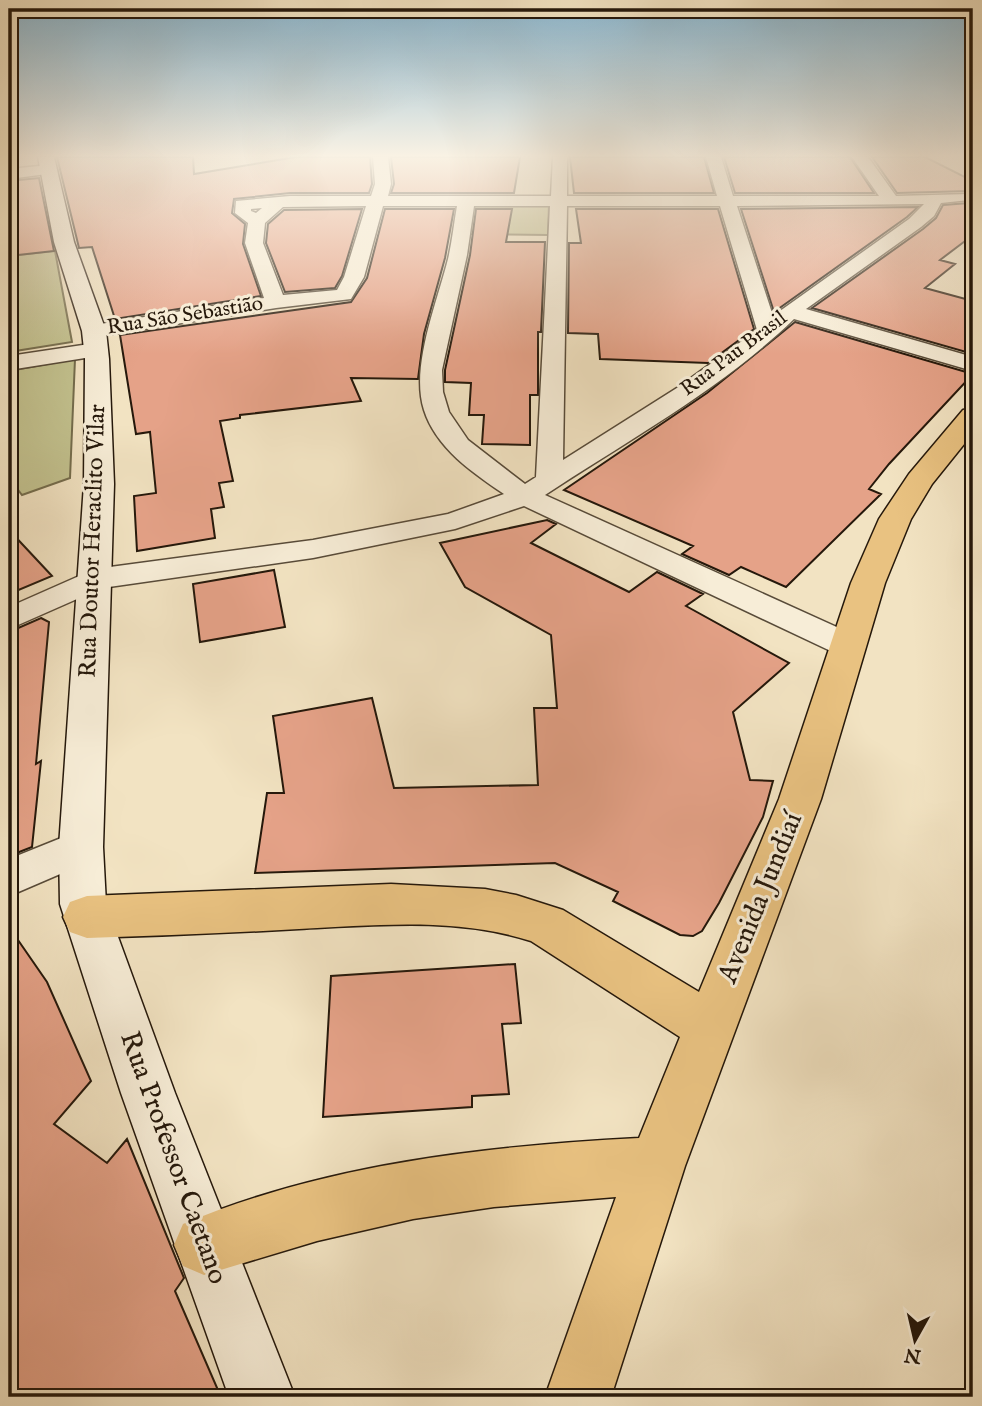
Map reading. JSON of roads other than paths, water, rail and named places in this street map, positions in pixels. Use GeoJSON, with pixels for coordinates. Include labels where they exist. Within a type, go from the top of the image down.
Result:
{"type":"FeatureCollection","features":[{"type":"Feature","properties":{"kind":"main road","name":"Avenida Jundiaí"},"geometry":{"type":"LineString","coordinates":[[578,1397],[656,1166],[800,799],[869,583],[895,519],[919,480],[973,416]]}},
{"type":"Feature","properties":{"kind":"main road"},"geometry":{"type":"LineString","coordinates":[[87,918],[339,907],[484,907],[546,925],[710,1027]]}},
{"type":"Feature","properties":{"kind":"main road"},"geometry":{"type":"LineString","coordinates":[[204,1245],[333,1207],[461,1182],[566,1171],[656,1166]]}},
{"type":"Feature","properties":{"kind":"street","name":"Rua Doutor Heraclito Vilar"},"geometry":{"type":"LineString","coordinates":[[60,223],[95,340],[99,484],[80,847],[80,876],[87,918]]}},
{"type":"Feature","properties":{"kind":"street","name":"Rua São Sebastião"},"geometry":{"type":"LineString","coordinates":[[257,223],[254,243],[276,302]]}},
{"type":"Feature","properties":{"kind":"street","name":"Rua São Sebastião"},"geometry":{"type":"LineString","coordinates":[[9,363],[95,340],[276,302],[338,297],[346,293],[354,277],[370,223]]}},
{"type":"Feature","properties":{"kind":"street"},"geometry":{"type":"LineString","coordinates":[[463,223],[429,388],[437,419],[464,450],[849,646]]}},
{"type":"Feature","properties":{"kind":"street"},"geometry":{"type":"LineString","coordinates":[[537,489],[556,223]]}},
{"type":"Feature","properties":{"kind":"street"},"geometry":{"type":"LineString","coordinates":[[733,223],[768,332]]}},
{"type":"Feature","properties":{"kind":"street","name":"Rua Pau Brasil"},"geometry":{"type":"LineString","coordinates":[[9,619],[95,579],[313,549],[454,521],[537,489],[688,391],[768,332],[790,311],[915,223]]}},
{"type":"Feature","properties":{"kind":"street"},"geometry":{"type":"LineString","coordinates":[[790,311],[973,364]]}},
{"type":"Feature","properties":{"kind":"street"},"geometry":{"type":"LineString","coordinates":[[9,878],[80,847]]}},
{"type":"Feature","properties":{"kind":"street","name":"Rua Professor Caetano"},"geometry":{"type":"LineString","coordinates":[[87,918],[204,1245],[262,1397]]}}]}
